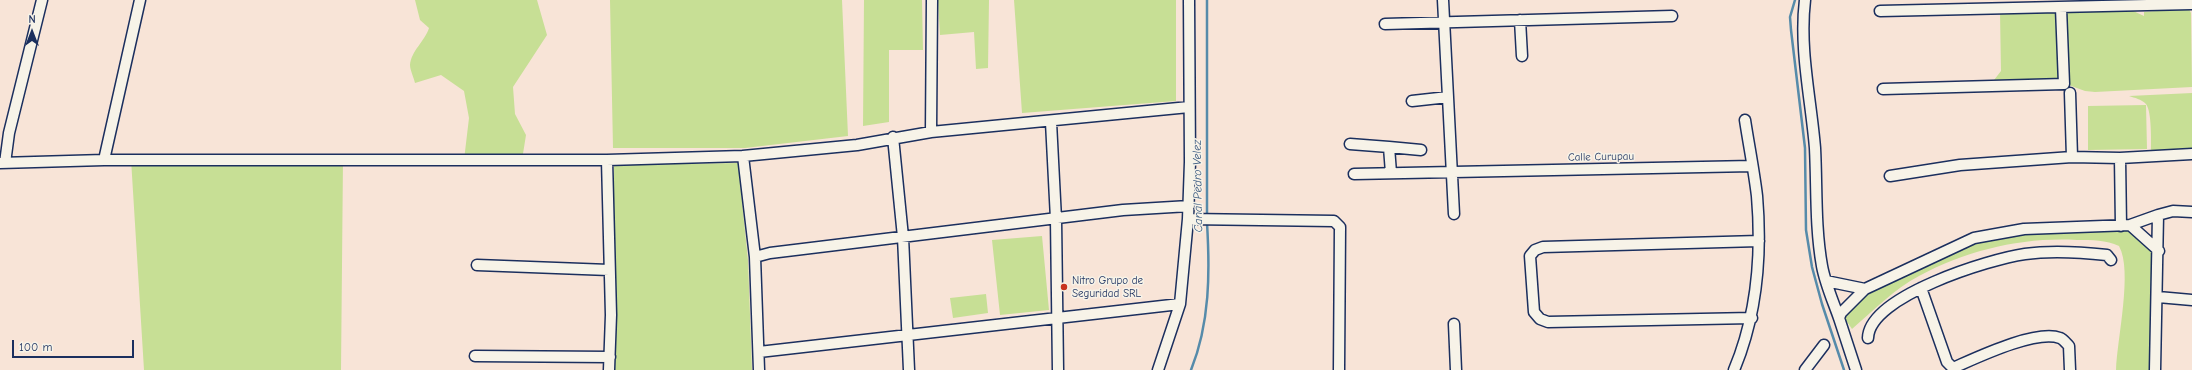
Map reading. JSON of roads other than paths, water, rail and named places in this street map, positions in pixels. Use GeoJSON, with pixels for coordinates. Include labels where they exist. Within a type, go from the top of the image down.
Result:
{"type":"FeatureCollection","features":[{"type":"Feature","properties":{"kind":"street"},"geometry":{"type":"LineString","coordinates":[[42,0],[8,133],[2,163],[104,160],[607,160],[744,156],[857,145],[893,137],[931,132],[1050,122],[1189,107]]}},
{"type":"Feature","properties":{"kind":"street"},"geometry":{"type":"LineString","coordinates":[[104,160],[140,0]]}},
{"type":"Feature","properties":{"kind":"street"},"geometry":{"type":"LineString","coordinates":[[931,132],[932,0]]}},
{"type":"Feature","properties":{"kind":"street"},"geometry":{"type":"LineString","coordinates":[[1158,370],[1180,304],[1192,219],[1189,206],[1189,0]]}},
{"type":"Feature","properties":{"kind":"street"},"geometry":{"type":"LineString","coordinates":[[1443,0],[1454,214]]}},
{"type":"Feature","properties":{"kind":"street"},"geometry":{"type":"LineString","coordinates":[[1805,0],[1803,30],[1814,147],[1817,230],[1822,267],[1856,370]]}},
{"type":"Feature","properties":{"kind":"street"},"geometry":{"type":"LineString","coordinates":[[1880,12],[2192,4]]}},
{"type":"Feature","properties":{"kind":"street"},"geometry":{"type":"LineString","coordinates":[[1883,89],[2064,84],[2061,8]]}},
{"type":"Feature","properties":{"kind":"street"},"geometry":{"type":"LineString","coordinates":[[1385,24],[1672,16]]}},
{"type":"Feature","properties":{"kind":"street"},"geometry":{"type":"LineString","coordinates":[[1520,20],[1522,56]]}},
{"type":"Feature","properties":{"kind":"street"},"geometry":{"type":"LineString","coordinates":[[2070,93],[2072,157]]}},
{"type":"Feature","properties":{"kind":"street"},"geometry":{"type":"LineString","coordinates":[[1412,101],[1448,97]]}},
{"type":"Feature","properties":{"kind":"street"},"geometry":{"type":"LineString","coordinates":[[1734,370],[1743,350],[1752,318],[1759,241],[1757,195],[1745,120]]}},
{"type":"Feature","properties":{"kind":"street"},"geometry":{"type":"LineString","coordinates":[[1050,122],[1056,219],[1056,320],[1058,370]]}},
{"type":"Feature","properties":{"kind":"street"},"geometry":{"type":"LineString","coordinates":[[893,137],[903,237],[909,370]]}},
{"type":"Feature","properties":{"kind":"street"},"geometry":{"type":"LineString","coordinates":[[1350,144],[1421,150]]}},
{"type":"Feature","properties":{"kind":"street"},"geometry":{"type":"LineString","coordinates":[[1389,147],[1391,173]]}},
{"type":"Feature","properties":{"kind":"street"},"geometry":{"type":"LineString","coordinates":[[1890,176],[1960,165],[2072,157],[2120,158],[2192,154]]}},
{"type":"Feature","properties":{"kind":"street"},"geometry":{"type":"LineString","coordinates":[[744,156],[755,257],[760,370]]}},
{"type":"Feature","properties":{"kind":"street"},"geometry":{"type":"LineString","coordinates":[[2120,158],[2126,225],[2159,251]]}},
{"type":"Feature","properties":{"kind":"street"},"geometry":{"type":"LineString","coordinates":[[607,160],[610,270],[610,370]]}},
{"type":"Feature","properties":{"kind":"street","name":"Calle Curupau"},"geometry":{"type":"LineString","coordinates":[[1354,174],[1752,166]]}},
{"type":"Feature","properties":{"kind":"street"},"geometry":{"type":"LineString","coordinates":[[755,257],[770,253],[1128,210],[1189,206]]}},
{"type":"Feature","properties":{"kind":"street"},"geometry":{"type":"LineString","coordinates":[[1839,318],[1841,313],[1865,288],[1974,238],[2024,229],[2126,225],[2173,211],[2192,212]]}},
{"type":"Feature","properties":{"kind":"street"},"geometry":{"type":"LineString","coordinates":[[2155,370],[2159,251],[2158,215]]}},
{"type":"Feature","properties":{"kind":"street"},"geometry":{"type":"LineString","coordinates":[[1192,219],[1334,221],[1338,223],[1340,227],[1339,370]]}},
{"type":"Feature","properties":{"kind":"street"},"geometry":{"type":"LineString","coordinates":[[1752,318],[1548,322],[1540,319],[1534,312],[1530,256],[1535,250],[1543,247],[1759,241]]}},
{"type":"Feature","properties":{"kind":"street"},"geometry":{"type":"LineString","coordinates":[[1868,338],[1872,323],[1899,300],[1933,281],[1955,272],[1990,261],[2026,254],[2074,251],[2107,255],[2111,260]]}},
{"type":"Feature","properties":{"kind":"street"},"geometry":{"type":"LineString","coordinates":[[477,265],[610,270]]}},
{"type":"Feature","properties":{"kind":"street"},"geometry":{"type":"LineString","coordinates":[[1826,281],[1865,288]]}},
{"type":"Feature","properties":{"kind":"street"},"geometry":{"type":"LineString","coordinates":[[1921,288],[1947,362],[1953,369],[2013,343],[2052,337],[2060,338],[2069,346],[2070,370]]}},
{"type":"Feature","properties":{"kind":"street"},"geometry":{"type":"LineString","coordinates":[[2158,297],[2192,300]]}},
{"type":"Feature","properties":{"kind":"street"},"geometry":{"type":"LineString","coordinates":[[759,352],[1056,320],[1180,304]]}},
{"type":"Feature","properties":{"kind":"street"},"geometry":{"type":"LineString","coordinates":[[1454,324],[1456,370]]}},
{"type":"Feature","properties":{"kind":"street"},"geometry":{"type":"LineString","coordinates":[[1805,370],[1824,345]]}},
{"type":"Feature","properties":{"kind":"street"},"geometry":{"type":"LineString","coordinates":[[475,356],[610,357]]}},
{"type":"Feature","properties":{"kind":"waterway","name":"Canal Pedro Velez"},"geometry":{"type":"LineString","coordinates":[[1207,0],[1207,218]]}},
{"type":"Feature","properties":{"kind":"waterway"},"geometry":{"type":"LineString","coordinates":[[1795,0],[1790,17],[1805,148],[1806,230],[1812,267],[1822,304],[1844,370]]}},
{"type":"Feature","properties":{"kind":"waterway","name":"Canal Pedro Velez"},"geometry":{"type":"LineString","coordinates":[[1191,370],[1202,334],[1205,316],[1208,279],[1207,223]]}},
{"type":"Feature","properties":{"kind":"place","name":"Nitro Grupo de Seguridad SRL"},"geometry":{"type":"Point","coordinates":[1064,287]}}]}
